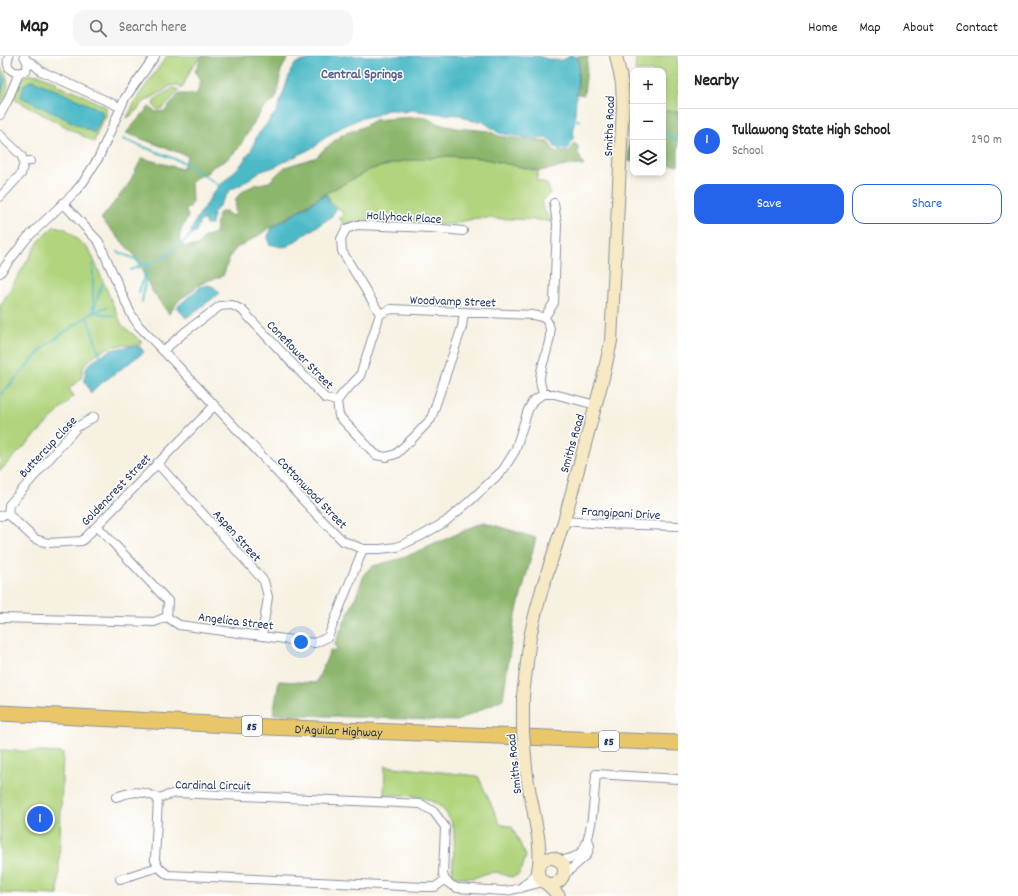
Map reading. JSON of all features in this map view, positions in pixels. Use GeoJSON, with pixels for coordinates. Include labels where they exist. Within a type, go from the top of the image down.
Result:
{"type":"FeatureCollection","features":[{"type":"Feature","properties":{"kind":"highway","name":"D'Aguilar Highway"},"geometry":{"type":"LineString","coordinates":[[0,713],[268,727],[678,743]]}},
{"type":"Feature","properties":{"kind":"main road","name":"Smiths Road"},"geometry":{"type":"LineString","coordinates":[[542,875],[538,832],[524,756],[523,696],[530,637],[535,615],[564,521],[596,405],[611,341],[623,99],[622,83],[616,56]]}},
{"type":"Feature","properties":{"kind":"main road","name":"Smiths Road"},"geometry":{"type":"LineString","coordinates":[[538,832],[547,849],[557,859]]}},
{"type":"Feature","properties":{"kind":"main road"},"geometry":{"type":"LineString","coordinates":[[542,875],[546,858],[557,859],[564,868],[562,878],[564,896]]}},
{"type":"Feature","properties":{"kind":"main road"},"geometry":{"type":"LineString","coordinates":[[542,875],[554,883],[562,878]]}},
{"type":"Feature","properties":{"kind":"main road"},"geometry":{"type":"LineString","coordinates":[[542,875],[559,896]]}},
{"type":"Feature","properties":{"kind":"street"},"geometry":{"type":"LineString","coordinates":[[0,274],[4,266],[27,238],[74,193],[93,168],[105,145],[120,107],[155,56]]}},
{"type":"Feature","properties":{"kind":"street"},"geometry":{"type":"LineString","coordinates":[[0,57],[22,72],[41,70]]}},
{"type":"Feature","properties":{"kind":"street"},"geometry":{"type":"LineString","coordinates":[[26,58],[41,70],[120,107]]}},
{"type":"Feature","properties":{"kind":"street"},"geometry":{"type":"LineString","coordinates":[[0,115],[12,88],[26,67],[26,58]]}},
{"type":"Feature","properties":{"kind":"street"},"geometry":{"type":"LineString","coordinates":[[7,62],[12,88]]}},
{"type":"Feature","properties":{"kind":"street"},"geometry":{"type":"LineString","coordinates":[[0,135],[27,162],[21,174],[0,197]]}},
{"type":"Feature","properties":{"kind":"street","name":"Cottonwood Street"},"geometry":{"type":"LineString","coordinates":[[63,203],[96,238],[131,314],[139,326],[343,541],[363,549],[380,550],[397,546],[421,536],[445,522],[470,501],[503,470],[515,451],[528,410],[533,401],[543,394]]}},
{"type":"Feature","properties":{"kind":"street"},"geometry":{"type":"LineString","coordinates":[[554,203],[557,224],[554,304],[544,318],[550,327],[549,344],[542,364],[540,379],[543,394],[554,394],[596,405]]}},
{"type":"Feature","properties":{"kind":"street","name":"Hollyhock Place"},"geometry":{"type":"LineString","coordinates":[[380,314],[342,251],[341,239],[346,229],[357,225],[463,231]]}},
{"type":"Feature","properties":{"kind":"street","name":"Coneflower Street"},"geometry":{"type":"LineString","coordinates":[[163,351],[186,331],[220,306],[232,305],[242,310],[325,398],[337,401],[339,416],[376,455],[386,457],[396,454],[431,419],[462,327],[464,312]]}},
{"type":"Feature","properties":{"kind":"street","name":"Woodvamp Street"},"geometry":{"type":"LineString","coordinates":[[380,314],[391,309],[533,315],[544,318]]}},
{"type":"Feature","properties":{"kind":"street"},"geometry":{"type":"LineString","coordinates":[[337,401],[360,376],[380,314]]}},
{"type":"Feature","properties":{"kind":"street","name":"Goldencrest Street"},"geometry":{"type":"LineString","coordinates":[[4,515],[35,539],[48,543],[82,541],[214,406]]}},
{"type":"Feature","properties":{"kind":"street","name":"Buttercup Close"},"geometry":{"type":"LineString","coordinates":[[4,515],[9,505],[77,428],[94,417]]}},
{"type":"Feature","properties":{"kind":"street","name":"Aspen Street"},"geometry":{"type":"LineString","coordinates":[[157,463],[264,581],[268,597],[262,636]]}},
{"type":"Feature","properties":{"kind":"street","name":"Frangipani Drive"},"geometry":{"type":"LineString","coordinates":[[564,521],[604,524],[678,526]]}},
{"type":"Feature","properties":{"kind":"street"},"geometry":{"type":"LineString","coordinates":[[0,618],[154,622],[167,617],[168,601],[97,526]]}},
{"type":"Feature","properties":{"kind":"street","name":"Angelica Street"},"geometry":{"type":"LineString","coordinates":[[167,617],[179,625],[315,643],[328,637],[363,549]]}},
{"type":"Feature","properties":{"kind":"street"},"geometry":{"type":"LineString","coordinates":[[557,859],[568,859],[581,852],[588,838],[596,774],[678,779]]}},
{"type":"Feature","properties":{"kind":"street"},"geometry":{"type":"LineString","coordinates":[[116,797],[131,792],[146,792],[158,798]]}},
{"type":"Feature","properties":{"kind":"street","name":"Cardinal Circuit"},"geometry":{"type":"LineString","coordinates":[[158,867],[155,860],[158,798],[176,793],[421,804],[434,812],[445,827],[443,874],[445,880]]}},
{"type":"Feature","properties":{"kind":"street"},"geometry":{"type":"LineString","coordinates":[[562,878],[587,856],[590,846],[588,838]]}},
{"type":"Feature","properties":{"kind":"street"},"geometry":{"type":"LineString","coordinates":[[120,879],[158,867],[168,875],[423,887],[435,887],[445,880],[457,888],[504,891],[520,888],[542,875]]}},
{"type":"Feature","properties":{"kind":"green space"},"geometry":{"type":"Polygon","coordinates":[[[167,56],[201,56],[192,67],[182,88],[176,85],[170,86],[145,101],[133,114],[127,118],[137,98],[167,56]]]}},
{"type":"Feature","properties":{"kind":"green space"},"geometry":{"type":"Polygon","coordinates":[[[202,56],[288,56],[288,58],[281,70],[277,95],[274,101],[263,108],[238,149],[225,161],[214,166],[207,173],[199,175],[191,182],[192,202],[190,207],[187,208],[186,211],[188,217],[182,227],[180,235],[180,242],[182,246],[198,246],[204,237],[215,233],[218,214],[224,211],[232,216],[236,214],[236,198],[244,190],[255,185],[269,182],[285,167],[317,157],[323,150],[343,134],[363,127],[374,120],[424,117],[439,124],[456,128],[489,131],[498,136],[548,142],[557,152],[569,151],[574,143],[578,146],[578,153],[584,166],[573,165],[539,171],[480,158],[448,156],[404,161],[372,169],[326,193],[235,249],[230,257],[223,276],[197,286],[180,299],[169,314],[152,291],[134,255],[101,219],[128,185],[142,158],[182,169],[188,156],[126,133],[149,107],[156,112],[165,111],[179,94],[197,94],[201,80],[195,71],[202,56]]]}},
{"type":"Feature","properties":{"kind":"green space"},"geometry":{"type":"Polygon","coordinates":[[[577,56],[588,56],[584,95],[578,94],[579,60],[577,56]]]}},
{"type":"Feature","properties":{"kind":"green space"},"geometry":{"type":"Polygon","coordinates":[[[636,56],[678,56],[678,138],[666,138],[666,68],[635,68],[636,56]]]}},
{"type":"Feature","properties":{"kind":"green space"},"geometry":{"type":"Polygon","coordinates":[[[0,67],[6,75],[8,85],[1,104],[1,95],[5,79],[0,72],[0,67]]]}},
{"type":"Feature","properties":{"kind":"green space"},"geometry":{"type":"Polygon","coordinates":[[[30,74],[40,75],[56,82],[57,85],[69,91],[73,90],[106,107],[106,117],[100,126],[94,142],[14,99],[20,81],[30,74]]]}},
{"type":"Feature","properties":{"kind":"green space"},"geometry":{"type":"Polygon","coordinates":[[[173,88],[179,90],[167,104],[158,110],[153,105],[154,100],[173,88]]]}},
{"type":"Feature","properties":{"kind":"green space"},"geometry":{"type":"Polygon","coordinates":[[[666,111],[678,111],[678,165],[666,165],[666,111]]]}},
{"type":"Feature","properties":{"kind":"green space"},"geometry":{"type":"Polygon","coordinates":[[[630,128],[630,161],[628,161],[630,128]]]}},
{"type":"Feature","properties":{"kind":"green space"},"geometry":{"type":"Polygon","coordinates":[[[448,156],[480,158],[539,171],[536,180],[548,185],[550,194],[542,201],[543,208],[552,222],[540,220],[479,218],[454,224],[427,225],[423,221],[397,220],[393,223],[352,221],[345,225],[339,218],[343,214],[341,210],[332,204],[326,193],[372,169],[404,161],[448,156]]]}},
{"type":"Feature","properties":{"kind":"green space"},"geometry":{"type":"Polygon","coordinates":[[[54,226],[66,229],[90,251],[122,325],[141,341],[140,345],[110,347],[96,354],[84,365],[81,378],[69,389],[74,396],[0,471],[0,306],[39,241],[54,226]]]}},
{"type":"Feature","properties":{"kind":"green space"},"geometry":{"type":"Polygon","coordinates":[[[484,522],[536,538],[514,622],[503,699],[457,721],[273,714],[279,681],[316,683],[331,649],[335,652],[337,648],[334,645],[365,573],[373,566],[403,558],[484,522]]]}},
{"type":"Feature","properties":{"kind":"green space"},"geometry":{"type":"Polygon","coordinates":[[[0,750],[63,753],[58,895],[0,893],[0,750]]]}},
{"type":"Feature","properties":{"kind":"green space"},"geometry":{"type":"Polygon","coordinates":[[[385,766],[478,776],[500,824],[512,827],[526,856],[522,869],[518,875],[511,877],[496,872],[487,873],[474,878],[456,877],[452,872],[454,829],[452,822],[440,807],[426,799],[409,796],[384,795],[385,766]]]}},
{"type":"Feature","properties":{"kind":"water"},"geometry":{"type":"Polygon","coordinates":[[[311,56],[538,56],[563,60],[569,56],[575,56],[579,61],[573,139],[567,149],[560,150],[547,138],[535,139],[499,133],[482,121],[473,121],[460,115],[411,110],[404,112],[387,110],[376,115],[361,118],[340,128],[327,136],[316,146],[274,167],[259,172],[239,186],[231,189],[213,214],[212,225],[206,225],[205,220],[203,220],[199,224],[196,232],[192,234],[191,231],[197,218],[213,193],[240,166],[252,149],[256,137],[277,111],[291,70],[296,63],[308,60],[311,56]]]}},
{"type":"Feature","properties":{"kind":"water"},"geometry":{"type":"Polygon","coordinates":[[[0,72],[5,79],[0,94],[0,72]]]}},
{"type":"Feature","properties":{"kind":"water"},"geometry":{"type":"Polygon","coordinates":[[[33,80],[101,110],[103,116],[94,133],[21,97],[24,84],[33,80]]]}},
{"type":"Feature","properties":{"kind":"water"},"geometry":{"type":"Polygon","coordinates":[[[326,194],[331,205],[337,208],[331,217],[288,246],[282,247],[269,244],[268,236],[272,228],[326,194]]]}},
{"type":"Feature","properties":{"kind":"water"},"geometry":{"type":"Polygon","coordinates":[[[209,285],[214,287],[220,293],[186,318],[177,307],[200,287],[209,285]]]}},
{"type":"Feature","properties":{"kind":"water"},"geometry":{"type":"Polygon","coordinates":[[[132,346],[140,347],[144,352],[95,388],[91,394],[84,379],[87,366],[98,357],[111,350],[132,346]]]}},
{"type":"Feature","properties":{"kind":"waterway"},"geometry":{"type":"LineString","coordinates":[[572,118],[580,121]]}},
{"type":"Feature","properties":{"kind":"waterway"},"geometry":{"type":"LineString","coordinates":[[666,134],[678,141]]}},
{"type":"Feature","properties":{"kind":"waterway"},"geometry":{"type":"LineString","coordinates":[[123,139],[185,163],[220,186]]}},
{"type":"Feature","properties":{"kind":"waterway"},"geometry":{"type":"LineString","coordinates":[[130,270],[164,258],[192,233]]}},
{"type":"Feature","properties":{"kind":"waterway"},"geometry":{"type":"LineString","coordinates":[[118,252],[147,264]]}},
{"type":"Feature","properties":{"kind":"waterway"},"geometry":{"type":"LineString","coordinates":[[93,264],[93,309]]}},
{"type":"Feature","properties":{"kind":"waterway"},"geometry":{"type":"LineString","coordinates":[[142,302],[148,264]]}},
{"type":"Feature","properties":{"kind":"waterway"},"geometry":{"type":"LineString","coordinates":[[139,292],[146,271]]}},
{"type":"Feature","properties":{"kind":"waterway"},"geometry":{"type":"LineString","coordinates":[[0,396],[44,347],[93,312],[102,284]]}},
{"type":"Feature","properties":{"kind":"waterway"},"geometry":{"type":"LineString","coordinates":[[94,312],[107,307]]}},
{"type":"Feature","properties":{"kind":"waterway"},"geometry":{"type":"LineString","coordinates":[[93,312],[114,316]]}},
{"type":"Feature","properties":{"kind":"waterway"},"geometry":{"type":"LineString","coordinates":[[87,317],[100,355]]}},
{"type":"Feature","properties":{"kind":"place","name":"Tullawong State High School"},"geometry":{"type":"Point","coordinates":[40,819]}},
{"type":"Feature","properties":{"kind":"district","name":"Central Springs"},"geometry":{"type":"Point","coordinates":[362,73]}}]}
